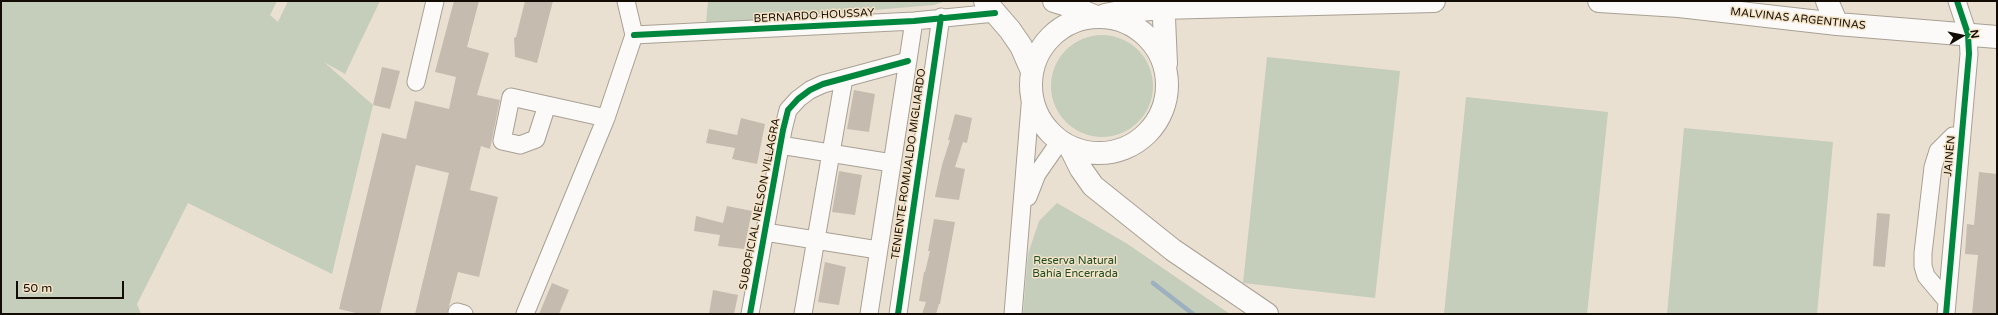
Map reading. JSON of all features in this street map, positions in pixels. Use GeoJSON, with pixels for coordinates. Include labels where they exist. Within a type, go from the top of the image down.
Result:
{"type":"FeatureCollection","features":[{"type":"Feature","properties":{"kind":"main road"},"geometry":{"type":"LineString","coordinates":[[1054,1],[1097,16],[1118,19],[1135,27],[1149,39],[1160,54],[1166,72]]}},
{"type":"Feature","properties":{"kind":"main road"},"geometry":{"type":"LineString","coordinates":[[1267,314],[1173,250],[1093,186],[1065,144],[1046,128],[1036,112],[1031,94],[1032,71],[1037,56],[1045,42],[1056,31],[1080,18],[1150,5],[1434,1]]}},
{"type":"Feature","properties":{"kind":"main road","name":"MALVINAS ARGENTINAS"},"geometry":{"type":"LineString","coordinates":[[1599,1],[1678,3],[1837,24],[1997,37]]}},
{"type":"Feature","properties":{"kind":"main road"},"geometry":{"type":"LineString","coordinates":[[1827,1],[1837,24]]}},
{"type":"Feature","properties":{"kind":"main road"},"geometry":{"type":"LineString","coordinates":[[1065,144],[1088,152],[1106,153],[1124,148],[1141,139],[1154,125],[1163,109],[1167,90],[1164,18],[1150,5]]}},
{"type":"Feature","properties":{"kind":"main road"},"geometry":{"type":"LineString","coordinates":[[990,7],[1010,30],[1021,46],[1032,71]]}},
{"type":"Feature","properties":{"kind":"street"},"geometry":{"type":"LineString","coordinates":[[416,82],[435,1]]}},
{"type":"Feature","properties":{"kind":"street"},"geometry":{"type":"LineString","coordinates":[[525,314],[581,191],[610,116],[634,35],[626,1]]}},
{"type":"Feature","properties":{"kind":"street","name":"JAINÉN"},"geometry":{"type":"LineString","coordinates":[[1946,307],[1969,54],[1968,34],[1957,1]]}},
{"type":"Feature","properties":{"kind":"street","name":"BERNARDO HOUSSAY"},"geometry":{"type":"LineString","coordinates":[[634,35],[914,21],[990,7]]}},
{"type":"Feature","properties":{"kind":"street","name":"TENIENTE ROMUALDO MIGLIARDO"},"geometry":{"type":"LineString","coordinates":[[898,314],[941,17]]}},
{"type":"Feature","properties":{"kind":"street","name":"TENIENTE ROMUALDO MIGLIARDO"},"geometry":{"type":"LineString","coordinates":[[869,314],[914,21]]}},
{"type":"Feature","properties":{"kind":"street","name":"SUBOFICIAL NELSON VILLAGRA"},"geometry":{"type":"LineString","coordinates":[[750,314],[780,145],[788,110],[798,99],[810,90],[823,84],[908,61]]}},
{"type":"Feature","properties":{"kind":"street"},"geometry":{"type":"LineString","coordinates":[[803,314],[844,78]]}},
{"type":"Feature","properties":{"kind":"street"},"geometry":{"type":"LineString","coordinates":[[1013,314],[1031,94]]}},
{"type":"Feature","properties":{"kind":"street"},"geometry":{"type":"LineString","coordinates":[[547,105],[610,116]]}},
{"type":"Feature","properties":{"kind":"street"},"geometry":{"type":"LineString","coordinates":[[1946,307],[1926,276],[1923,266],[1923,253],[1933,167],[1938,151],[1952,136],[1962,135]]}},
{"type":"Feature","properties":{"kind":"street"},"geometry":{"type":"LineString","coordinates":[[1021,221],[1034,180],[1065,144]]}},
{"type":"Feature","properties":{"kind":"street"},"geometry":{"type":"LineString","coordinates":[[780,145],[892,163]]}},
{"type":"Feature","properties":{"kind":"street"},"geometry":{"type":"LineString","coordinates":[[765,232],[878,250]]}},
{"type":"Feature","properties":{"kind":"green space"},"geometry":{"type":"Polygon","coordinates":[[[1,1],[277,1],[270,15],[278,22],[288,1],[380,1],[345,74],[324,62],[373,105],[332,274],[188,203],[137,304],[141,314],[1,314],[1,1]]]}},
{"type":"Feature","properties":{"kind":"green space"},"geometry":{"type":"Polygon","coordinates":[[[708,1],[946,1],[934,5],[706,24],[708,1]]]}},
{"type":"Feature","properties":{"kind":"green space"},"geometry":{"type":"Polygon","coordinates":[[[1102,35],[1122,39],[1130,43],[1138,50],[1145,58],[1149,66],[1153,86],[1149,106],[1145,114],[1138,122],[1130,129],[1122,133],[1102,137],[1082,133],[1074,129],[1066,122],[1059,114],[1055,106],[1051,86],[1055,66],[1059,58],[1066,50],[1074,43],[1082,39],[1102,35]]]}},
{"type":"Feature","properties":{"kind":"green space"},"geometry":{"type":"Polygon","coordinates":[[[1267,57],[1400,71],[1375,298],[1243,283],[1267,57]]]}},
{"type":"Feature","properties":{"kind":"green space"},"geometry":{"type":"Polygon","coordinates":[[[1466,97],[1608,112],[1587,314],[1444,314],[1466,97]]]}},
{"type":"Feature","properties":{"kind":"green space"},"geometry":{"type":"Polygon","coordinates":[[[1684,128],[1833,142],[1817,314],[1667,314],[1684,128]]]}},
{"type":"Feature","properties":{"kind":"green space","name":"Reserva Natural Bahía Encerrada"},"geometry":{"type":"Polygon","coordinates":[[[1057,203],[1126,243],[1230,314],[1023,314],[1028,254],[1039,221],[1057,203]]]}},
{"type":"Feature","properties":{"kind":"building"},"geometry":{"type":"Polygon","coordinates":[[[454,1],[479,1],[467,47],[489,53],[477,95],[500,100],[490,149],[481,146],[470,190],[498,197],[479,277],[458,272],[447,314],[415,314],[449,173],[416,165],[380,314],[360,314],[339,309],[382,133],[406,139],[415,101],[449,109],[456,77],[435,72],[454,1]]]}},
{"type":"Feature","properties":{"kind":"building"},"geometry":{"type":"Polygon","coordinates":[[[525,1],[553,1],[537,63],[515,57],[514,38],[516,37],[525,1]]]}},
{"type":"Feature","properties":{"kind":"building"},"geometry":{"type":"Polygon","coordinates":[[[382,67],[400,71],[390,109],[373,105],[382,67]]]}},
{"type":"Feature","properties":{"kind":"building"},"geometry":{"type":"Polygon","coordinates":[[[854,90],[875,94],[869,132],[847,129],[854,90]]]}},
{"type":"Feature","properties":{"kind":"building"},"geometry":{"type":"Polygon","coordinates":[[[955,114],[972,118],[967,143],[963,142],[955,167],[965,169],[959,200],[935,197],[942,165],[950,140],[948,140],[955,114]]]}},
{"type":"Feature","properties":{"kind":"building"},"geometry":{"type":"Polygon","coordinates":[[[741,118],[765,124],[757,164],[732,159],[735,148],[706,143],[709,129],[737,135],[741,118]]]}},
{"type":"Feature","properties":{"kind":"building"},"geometry":{"type":"Polygon","coordinates":[[[839,171],[862,175],[855,215],[832,212],[839,171]]]}},
{"type":"Feature","properties":{"kind":"building"},"geometry":{"type":"Polygon","coordinates":[[[1979,172],[1997,174],[1997,314],[1972,314],[1978,255],[1965,254],[1967,224],[1974,225],[1979,172]]]}},
{"type":"Feature","properties":{"kind":"building"},"geometry":{"type":"Polygon","coordinates":[[[727,206],[752,211],[744,249],[718,246],[720,235],[694,231],[696,216],[723,223],[727,206]]]}},
{"type":"Feature","properties":{"kind":"building"},"geometry":{"type":"Polygon","coordinates":[[[1877,213],[1890,214],[1885,267],[1873,266],[1877,213]]]}},
{"type":"Feature","properties":{"kind":"building"},"geometry":{"type":"Polygon","coordinates":[[[934,219],[955,222],[940,304],[936,314],[922,314],[926,302],[919,301],[924,272],[930,251],[928,251],[934,219]]]}},
{"type":"Feature","properties":{"kind":"building"},"geometry":{"type":"Polygon","coordinates":[[[825,262],[846,267],[839,305],[818,302],[825,262]]]}},
{"type":"Feature","properties":{"kind":"building"},"geometry":{"type":"Polygon","coordinates":[[[552,283],[569,290],[559,314],[539,314],[552,283]]]}},
{"type":"Feature","properties":{"kind":"building"},"geometry":{"type":"Polygon","coordinates":[[[713,290],[738,295],[734,314],[709,314],[713,290]]]}},
{"type":"Feature","properties":{"kind":"waterway"},"geometry":{"type":"LineString","coordinates":[[1153,283],[1193,314]]}},
{"type":"Feature","properties":{"kind":"cycle path"},"geometry":{"type":"LineString","coordinates":[[1946,314],[1969,54],[1968,34],[1957,1]]}},
{"type":"Feature","properties":{"kind":"cycle path"},"geometry":{"type":"LineString","coordinates":[[634,35],[914,21],[995,13]]}},
{"type":"Feature","properties":{"kind":"cycle path"},"geometry":{"type":"LineString","coordinates":[[898,314],[941,17]]}},
{"type":"Feature","properties":{"kind":"cycle path"},"geometry":{"type":"LineString","coordinates":[[750,314],[783,130],[788,110],[798,99],[810,90],[823,84],[908,61]]}}]}
